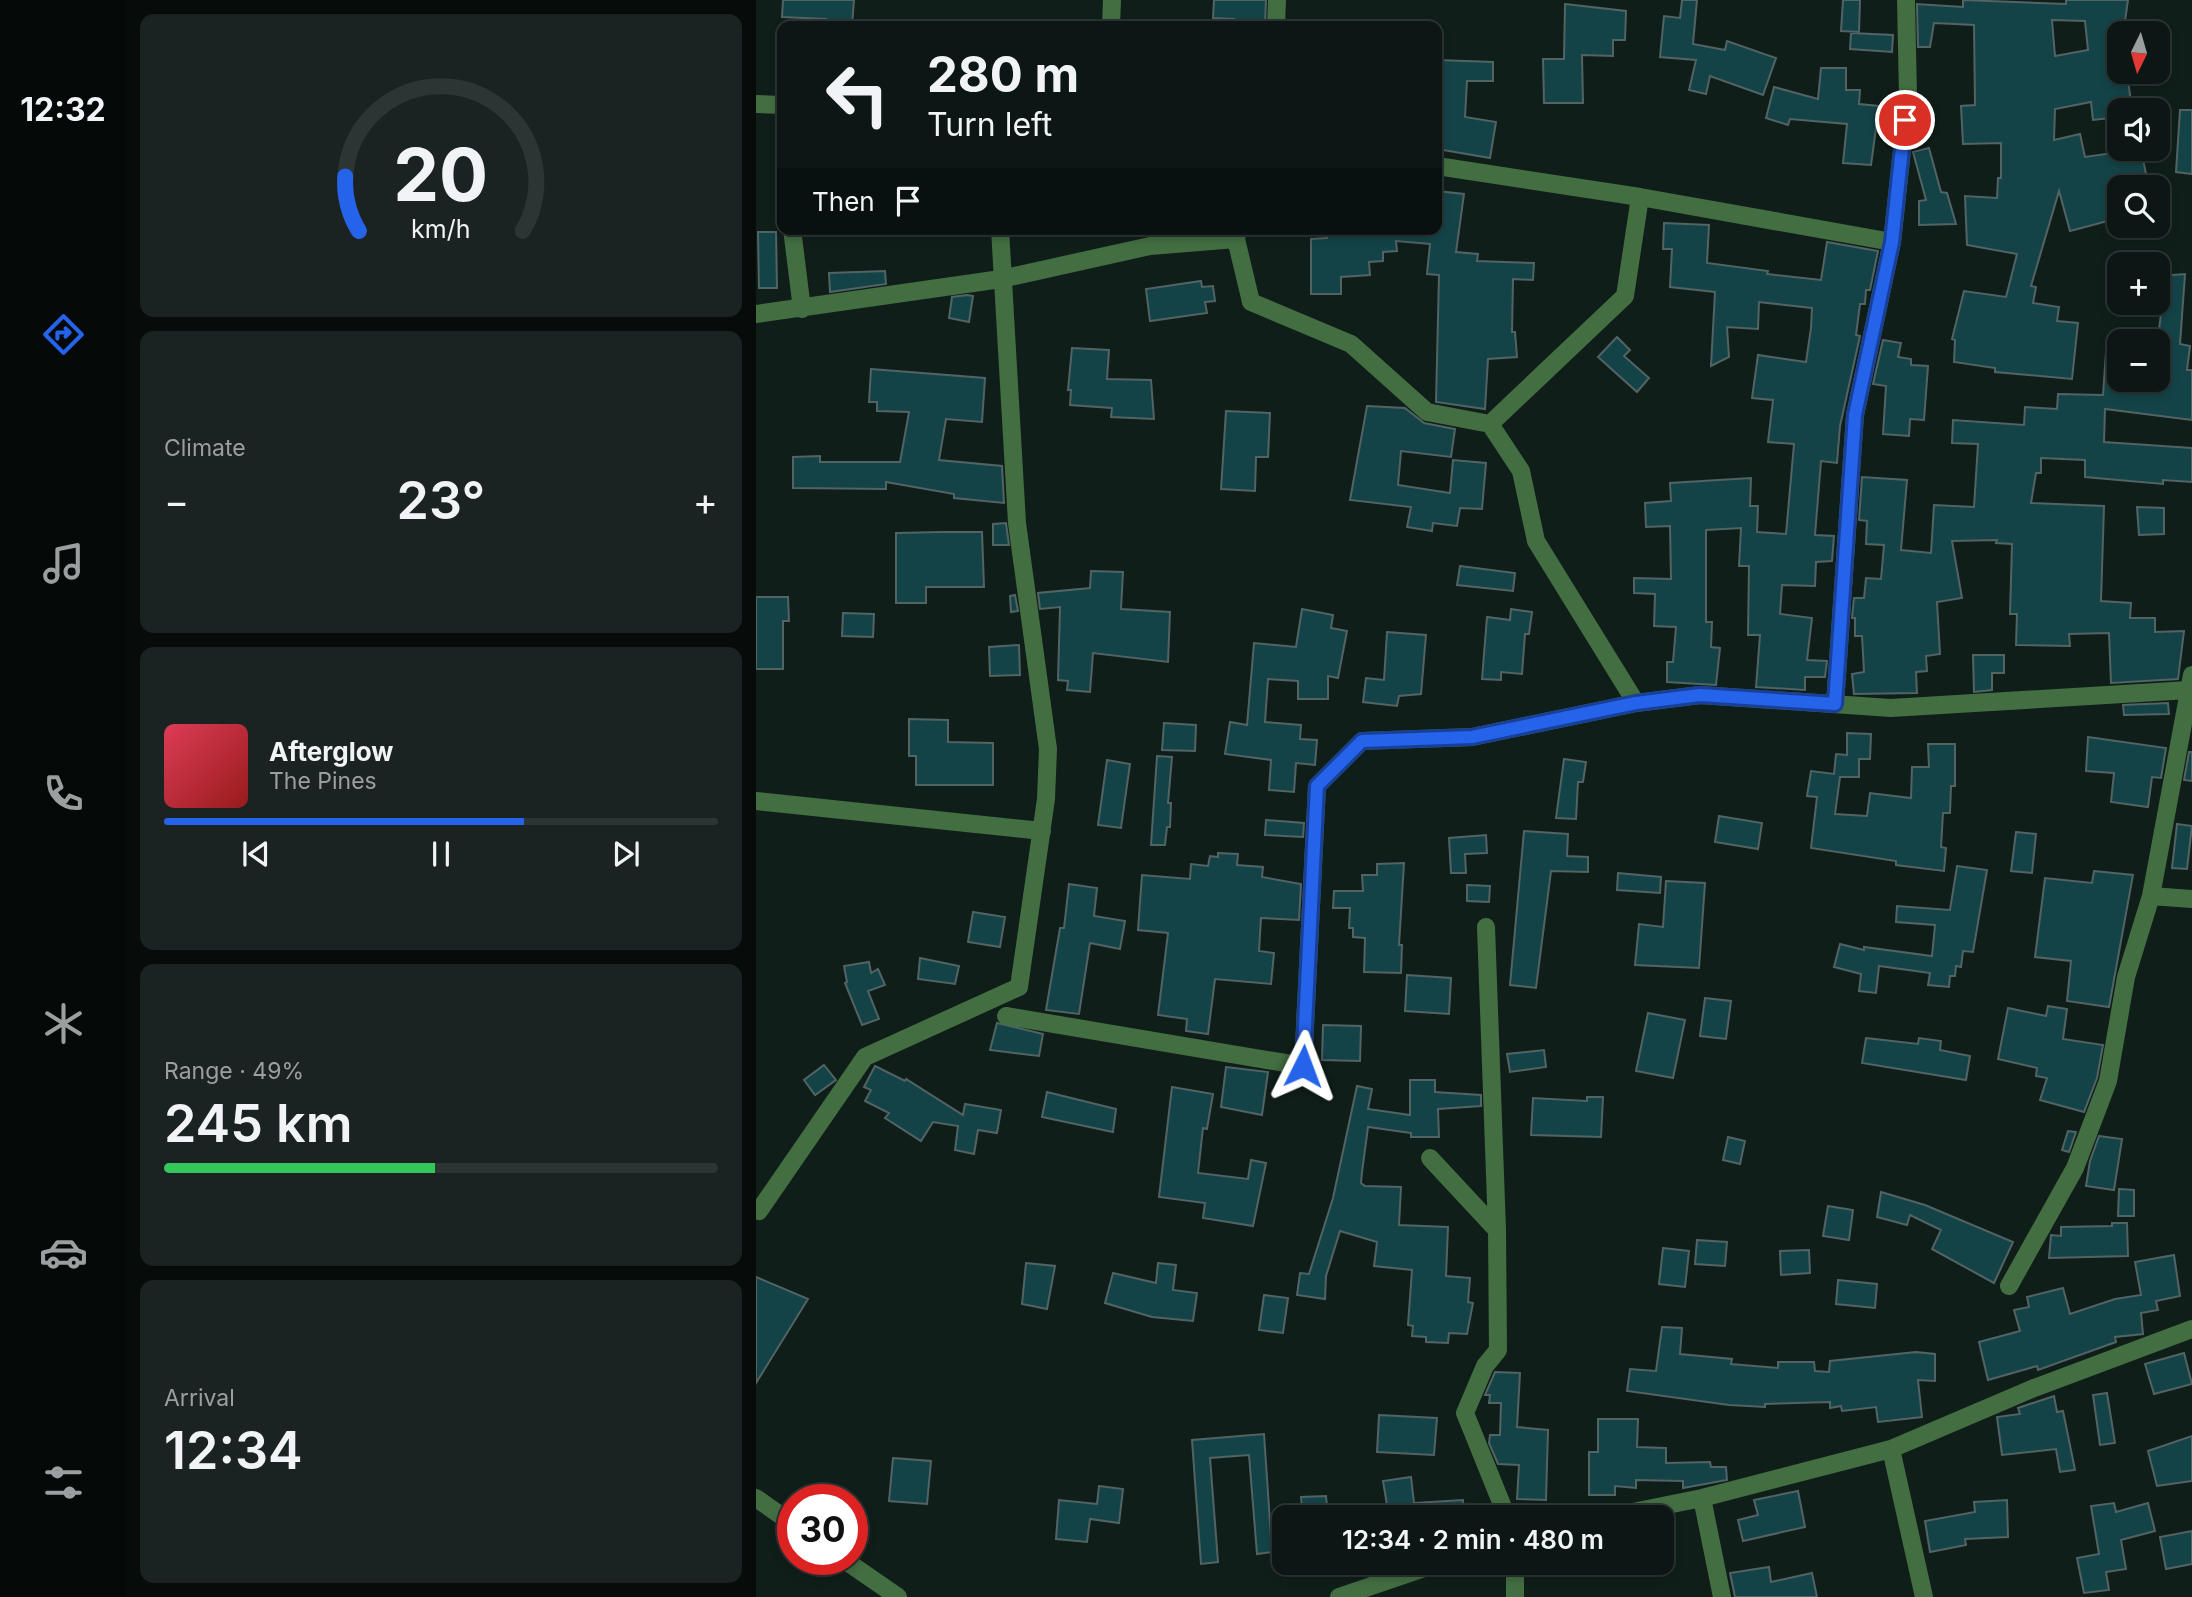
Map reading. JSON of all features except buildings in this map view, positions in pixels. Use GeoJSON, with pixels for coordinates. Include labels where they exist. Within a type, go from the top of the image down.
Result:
{"type":"FeatureCollection","features":[{"type":"Feature","properties":{"kind":"street"},"geometry":{"type":"LineString","coordinates":[[1111,21],[1112,0]]}},
{"type":"Feature","properties":{"kind":"street"},"geometry":{"type":"LineString","coordinates":[[1276,21],[1277,0]]}},
{"type":"Feature","properties":{"kind":"street"},"geometry":{"type":"LineString","coordinates":[[1835,704],[1855,415],[1892,242],[1908,95],[1906,0]]}},
{"type":"Feature","properties":{"kind":"street"},"geometry":{"type":"LineString","coordinates":[[756,104],[777,104]]}},
{"type":"Feature","properties":{"kind":"street"},"geometry":{"type":"LineString","coordinates":[[1442,167],[1640,197],[1892,242]]}},
{"type":"Feature","properties":{"kind":"street"},"geometry":{"type":"LineString","coordinates":[[1490,424],[1625,296],[1640,197]]}},
{"type":"Feature","properties":{"kind":"street"},"geometry":{"type":"LineString","coordinates":[[793,235],[802,309]]}},
{"type":"Feature","properties":{"kind":"street"},"geometry":{"type":"LineString","coordinates":[[756,1210],[759,1211],[865,1057],[1019,987],[1042,831],[1048,749],[1017,523],[1000,235]]}},
{"type":"Feature","properties":{"kind":"street"},"geometry":{"type":"LineString","coordinates":[[756,314],[1001,279],[1150,246],[1230,235]]}},
{"type":"Feature","properties":{"kind":"street"},"geometry":{"type":"LineString","coordinates":[[1237,235],[1251,302],[1351,344],[1427,412],[1490,424],[1521,471],[1536,541],[1636,703]]}},
{"type":"Feature","properties":{"kind":"street"},"geometry":{"type":"LineString","coordinates":[[1006,1016],[1303,1066],[1317,786],[1362,741],[1472,737],[1636,703],[1700,695],[1891,708],[2191,683],[2151,896],[2126,977],[2108,1081],[2075,1168],[2008,1286]]}},
{"type":"Feature","properties":{"kind":"street"},"geometry":{"type":"LineString","coordinates":[[756,801],[1042,831]]}},
{"type":"Feature","properties":{"kind":"street"},"geometry":{"type":"LineString","coordinates":[[2151,896],[2192,899]]}},
{"type":"Feature","properties":{"kind":"street"},"geometry":{"type":"LineString","coordinates":[[1486,928],[1497,1230],[1498,1350],[1485,1366],[1465,1413],[1502,1505]]}},
{"type":"Feature","properties":{"kind":"street"},"geometry":{"type":"LineString","coordinates":[[1430,1158],[1497,1230]]}},
{"type":"Feature","properties":{"kind":"street"},"geometry":{"type":"LineString","coordinates":[[1667,1505],[1891,1449],[2034,1388],[2192,1329]]}},
{"type":"Feature","properties":{"kind":"street"},"geometry":{"type":"LineString","coordinates":[[1891,1449],[1924,1597]]}},
{"type":"Feature","properties":{"kind":"street"},"geometry":{"type":"LineString","coordinates":[[756,1498],[777,1513]]}},
{"type":"Feature","properties":{"kind":"street"},"geometry":{"type":"LineString","coordinates":[[1702,1498],[1722,1597]]}},
{"type":"Feature","properties":{"kind":"street"},"geometry":{"type":"LineString","coordinates":[[866,1575],[898,1597]]}},
{"type":"Feature","properties":{"kind":"street"},"geometry":{"type":"LineString","coordinates":[[1339,1597],[1404,1575]]}},
{"type":"Feature","properties":{"kind":"street"},"geometry":{"type":"LineString","coordinates":[[1515,1575],[1515,1597]]}},
{"type":"Feature","properties":{"kind":"route"},"geometry":{"type":"LineString","coordinates":[[1303,1066],[1317,786],[1362,741],[1472,737],[1636,703],[1700,695],[1835,704],[1855,415],[1892,242],[1905,120]]}}]}
